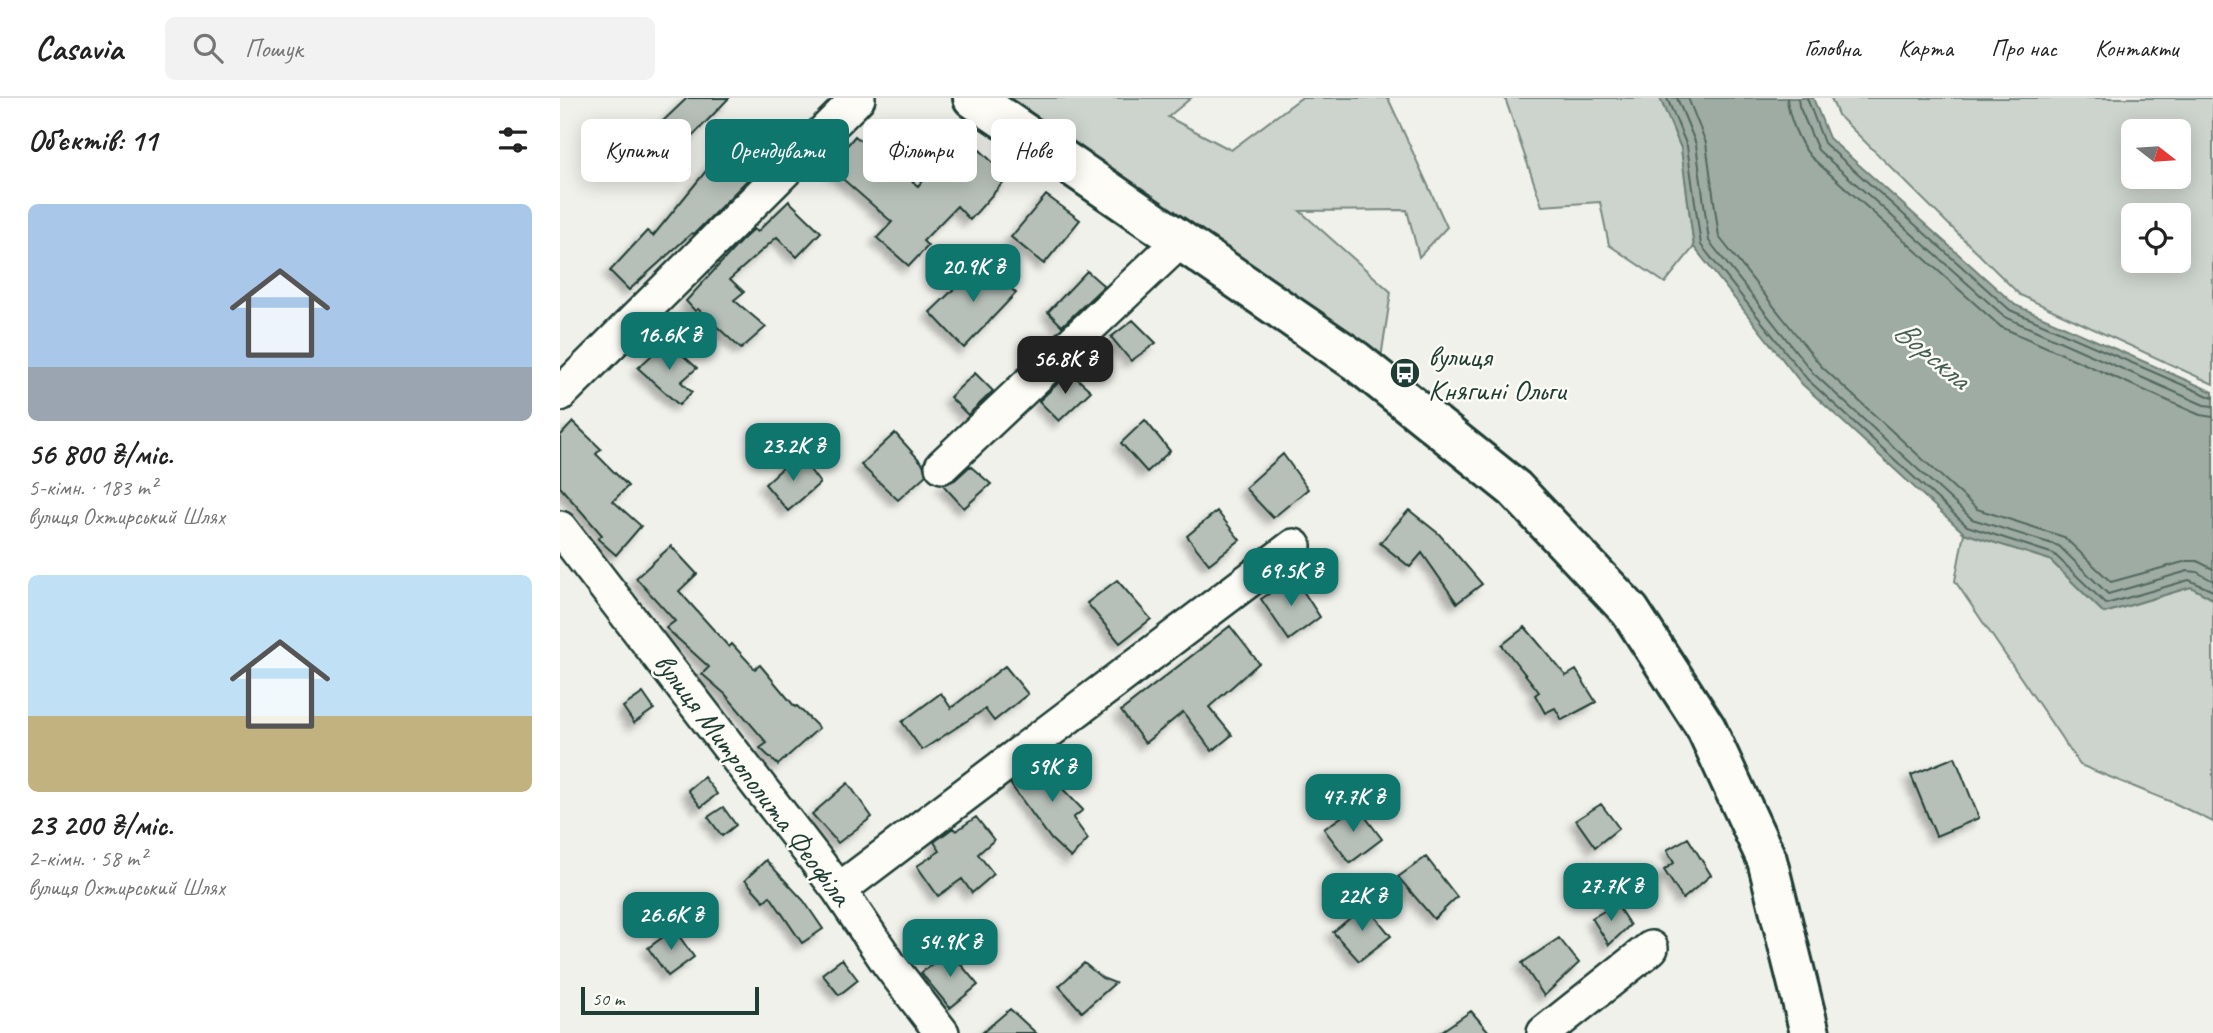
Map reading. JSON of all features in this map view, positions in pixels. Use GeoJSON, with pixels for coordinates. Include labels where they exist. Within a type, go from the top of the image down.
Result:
{"type":"FeatureCollection","features":[{"type":"Feature","properties":{"kind":"main road"},"geometry":{"type":"LineString","coordinates":[[973,98],[1356,361],[1515,489],[1630,611],[1706,728],[1767,860],[1810,1033]]}},
{"type":"Feature","properties":{"kind":"street"},"geometry":{"type":"LineString","coordinates":[[560,394],[858,98]]}},
{"type":"Feature","properties":{"kind":"street"},"geometry":{"type":"LineString","coordinates":[[942,466],[1181,240]]}},
{"type":"Feature","properties":{"kind":"street","name":"вулиця Митрополита Феофіла"},"geometry":{"type":"LineString","coordinates":[[560,528],[839,890],[888,964],[943,1033]]}},
{"type":"Feature","properties":{"kind":"street"},"geometry":{"type":"LineString","coordinates":[[839,890],[1294,546]]}},
{"type":"Feature","properties":{"kind":"street"},"geometry":{"type":"LineString","coordinates":[[1544,1033],[1651,948]]}},
{"type":"Feature","properties":{"kind":"shaded area"},"geometry":{"type":"Polygon","coordinates":[[[1004,98],[1191,98],[1168,117],[1231,150],[1301,98],[1388,98],[1447,227],[1419,257],[1407,210],[1300,211],[1391,292],[1381,358],[1076,148],[1076,119],[1034,119],[1004,98]]]}},
{"type":"Feature","properties":{"kind":"shaded area"},"geometry":{"type":"Polygon","coordinates":[[[1505,98],[1660,98],[1681,148],[1694,247],[1665,283],[1609,245],[1600,202],[1542,206],[1505,98]]]}},
{"type":"Feature","properties":{"kind":"shaded area"},"geometry":{"type":"Polygon","coordinates":[[[1831,98],[2213,98],[2213,384],[2020,295],[1838,115],[1831,98]]]}},
{"type":"Feature","properties":{"kind":"shaded area"},"geometry":{"type":"Polygon","coordinates":[[[1964,533],[2050,560],[2104,613],[2191,587],[2213,599],[2213,822],[2174,803],[2080,765],[1955,581],[1964,533]]]}},
{"type":"Feature","properties":{"kind":"water","name":"Ворскла"},"geometry":{"type":"Polygon","coordinates":[[[1660,98],[1813,98],[1829,138],[2015,305],[2213,392],[2213,599],[2191,587],[2104,613],[2050,560],[1964,533],[1802,384],[1694,247],[1681,148],[1660,98]]]}},
{"type":"Feature","properties":{"kind":"building"},"geometry":{"type":"Polygon","coordinates":[[[687,98],[729,98],[709,119],[705,119],[705,123],[691,138],[691,119],[665,119],[687,98]]]}},
{"type":"Feature","properties":{"kind":"building"},"geometry":{"type":"Polygon","coordinates":[[[855,136],[863,142],[863,182],[913,182],[918,186],[921,182],[977,182],[977,154],[980,150],[991,161],[991,182],[1004,182],[970,220],[957,206],[923,241],[928,246],[909,266],[877,238],[892,222],[846,182],[849,182],[849,143],[855,136]]]}},
{"type":"Feature","properties":{"kind":"building"},"geometry":{"type":"Polygon","coordinates":[[[705,172],[705,182],[745,182],[694,234],[629,290],[610,271],[647,231],[653,236],[705,172]]]}},
{"type":"Feature","properties":{"kind":"building"},"geometry":{"type":"Polygon","coordinates":[[[1046,195],[1080,220],[1044,264],[1011,237],[1046,195]]]}},
{"type":"Feature","properties":{"kind":"building"},"geometry":{"type":"Polygon","coordinates":[[[789,201],[821,232],[797,257],[777,237],[730,279],[744,292],[734,300],[766,327],[741,349],[686,301],[741,241],[754,229],[757,232],[789,201]]]}},
{"type":"Feature","properties":{"kind":"building"},"geometry":{"type":"Polygon","coordinates":[[[982,262],[1016,293],[964,348],[930,312],[982,262]]]}},
{"type":"Feature","properties":{"kind":"building"},"geometry":{"type":"Polygon","coordinates":[[[1087,271],[1104,286],[1062,326],[1048,312],[1087,271]]]}},
{"type":"Feature","properties":{"kind":"building"},"geometry":{"type":"Polygon","coordinates":[[[1133,320],[1156,343],[1131,361],[1111,337],[1133,320]]]}},
{"type":"Feature","properties":{"kind":"building"},"geometry":{"type":"Polygon","coordinates":[[[667,341],[697,368],[681,382],[692,392],[679,405],[638,368],[667,341]]]}},
{"type":"Feature","properties":{"kind":"building"},"geometry":{"type":"Polygon","coordinates":[[[1070,372],[1091,391],[1059,421],[1039,401],[1070,372]]]}},
{"type":"Feature","properties":{"kind":"building"},"geometry":{"type":"Polygon","coordinates":[[[975,373],[993,391],[968,415],[950,397],[975,373]]]}},
{"type":"Feature","properties":{"kind":"building"},"geometry":{"type":"Polygon","coordinates":[[[1145,420],[1170,451],[1147,472],[1121,443],[1145,420]]]}},
{"type":"Feature","properties":{"kind":"building"},"geometry":{"type":"Polygon","coordinates":[[[573,422],[601,449],[596,454],[628,486],[613,501],[641,526],[616,555],[598,539],[602,535],[560,487],[560,436],[573,422]]]}},
{"type":"Feature","properties":{"kind":"building"},"geometry":{"type":"Polygon","coordinates":[[[895,433],[923,464],[926,475],[898,500],[861,465],[895,433]]]}},
{"type":"Feature","properties":{"kind":"building"},"geometry":{"type":"Polygon","coordinates":[[[798,454],[820,483],[788,511],[765,484],[798,454]]]}},
{"type":"Feature","properties":{"kind":"building"},"geometry":{"type":"Polygon","coordinates":[[[1283,454],[1308,489],[1273,518],[1245,488],[1283,454]]]}},
{"type":"Feature","properties":{"kind":"building"},"geometry":{"type":"Polygon","coordinates":[[[970,466],[991,484],[964,508],[943,485],[955,480],[970,466]]]}},
{"type":"Feature","properties":{"kind":"building"},"geometry":{"type":"Polygon","coordinates":[[[1409,510],[1439,534],[1482,584],[1457,603],[1422,553],[1410,567],[1380,543],[1409,510]]]}},
{"type":"Feature","properties":{"kind":"building"},"geometry":{"type":"Polygon","coordinates":[[[1217,511],[1240,540],[1209,564],[1187,536],[1217,511]]]}},
{"type":"Feature","properties":{"kind":"building"},"geometry":{"type":"Polygon","coordinates":[[[671,546],[697,574],[679,591],[729,647],[732,644],[755,669],[760,665],[795,707],[819,728],[778,765],[760,748],[767,743],[725,694],[702,674],[709,667],[666,628],[675,621],[636,578],[671,546]]]}},
{"type":"Feature","properties":{"kind":"building"},"geometry":{"type":"Polygon","coordinates":[[[1294,577],[1320,617],[1289,640],[1261,599],[1294,577]]]}},
{"type":"Feature","properties":{"kind":"building"},"geometry":{"type":"Polygon","coordinates":[[[1117,580],[1151,619],[1120,643],[1087,603],[1117,580]]]}},
{"type":"Feature","properties":{"kind":"building"},"geometry":{"type":"Polygon","coordinates":[[[1230,626],[1259,663],[1209,707],[1232,735],[1212,751],[1183,712],[1145,743],[1121,711],[1230,626]]]}},
{"type":"Feature","properties":{"kind":"building"},"geometry":{"type":"Polygon","coordinates":[[[1525,627],[1566,676],[1576,670],[1596,702],[1562,720],[1555,708],[1545,713],[1535,695],[1539,692],[1502,645],[1525,627]]]}},
{"type":"Feature","properties":{"kind":"building"},"geometry":{"type":"Polygon","coordinates":[[[1005,666],[1028,694],[994,721],[985,709],[922,750],[902,722],[941,693],[951,708],[1005,666]]]}},
{"type":"Feature","properties":{"kind":"building"},"geometry":{"type":"Polygon","coordinates":[[[643,693],[654,709],[634,723],[623,707],[643,693]]]}},
{"type":"Feature","properties":{"kind":"building"},"geometry":{"type":"Polygon","coordinates":[[[1054,753],[1071,774],[1057,783],[1083,810],[1073,818],[1088,839],[1071,858],[1051,839],[1011,785],[1054,753]]]}},
{"type":"Feature","properties":{"kind":"building"},"geometry":{"type":"Polygon","coordinates":[[[1955,757],[1979,818],[1936,836],[1911,775],[1955,757]]]}},
{"type":"Feature","properties":{"kind":"building"},"geometry":{"type":"Polygon","coordinates":[[[704,777],[717,794],[701,807],[688,790],[704,777]]]}},
{"type":"Feature","properties":{"kind":"building"},"geometry":{"type":"Polygon","coordinates":[[[848,783],[872,817],[838,843],[812,814],[848,783]]]}},
{"type":"Feature","properties":{"kind":"building"},"geometry":{"type":"Polygon","coordinates":[[[1601,804],[1619,828],[1595,847],[1576,820],[1601,804]]]}},
{"type":"Feature","properties":{"kind":"building"},"geometry":{"type":"Polygon","coordinates":[[[1357,806],[1382,839],[1350,863],[1324,829],[1357,806]]]}},
{"type":"Feature","properties":{"kind":"building"},"geometry":{"type":"Polygon","coordinates":[[[723,807],[736,825],[722,836],[708,817],[723,807]]]}},
{"type":"Feature","properties":{"kind":"building"},"geometry":{"type":"Polygon","coordinates":[[[976,817],[994,840],[978,854],[994,874],[972,893],[962,879],[938,896],[917,866],[940,851],[934,842],[953,828],[956,831],[976,817]]]}},
{"type":"Feature","properties":{"kind":"building"},"geometry":{"type":"Polygon","coordinates":[[[1688,838],[1711,875],[1683,899],[1664,870],[1674,863],[1667,850],[1688,838]]]}},
{"type":"Feature","properties":{"kind":"building"},"geometry":{"type":"Polygon","coordinates":[[[1426,857],[1457,897],[1434,919],[1398,877],[1426,857]]]}},
{"type":"Feature","properties":{"kind":"building"},"geometry":{"type":"Polygon","coordinates":[[[766,860],[804,901],[823,929],[802,943],[770,896],[764,901],[745,880],[766,860]]]}},
{"type":"Feature","properties":{"kind":"building"},"geometry":{"type":"Polygon","coordinates":[[[1616,904],[1630,925],[1609,945],[1592,918],[1616,904]]]}},
{"type":"Feature","properties":{"kind":"building"},"geometry":{"type":"Polygon","coordinates":[[[1366,905],[1391,936],[1359,961],[1333,932],[1366,905]]]}},
{"type":"Feature","properties":{"kind":"building"},"geometry":{"type":"Polygon","coordinates":[[[674,929],[694,957],[668,976],[648,948],[674,929]]]}},
{"type":"Feature","properties":{"kind":"building"},"geometry":{"type":"Polygon","coordinates":[[[1559,938],[1579,963],[1544,996],[1522,963],[1559,938]]]}},
{"type":"Feature","properties":{"kind":"building"},"geometry":{"type":"Polygon","coordinates":[[[949,950],[978,985],[950,1008],[921,973],[949,950]]]}},
{"type":"Feature","properties":{"kind":"building"},"geometry":{"type":"Polygon","coordinates":[[[842,959],[858,980],[839,995],[822,974],[842,959]]]}},
{"type":"Feature","properties":{"kind":"building"},"geometry":{"type":"Polygon","coordinates":[[[1084,963],[1102,978],[1115,983],[1082,1012],[1059,986],[1084,963]]]}},
{"type":"Feature","properties":{"kind":"building"},"geometry":{"type":"Polygon","coordinates":[[[1010,1009],[1036,1033],[982,1033],[1010,1009]]]}},
{"type":"Feature","properties":{"kind":"building"},"geometry":{"type":"Polygon","coordinates":[[[1471,1011],[1490,1033],[1439,1033],[1471,1011]]]}},
{"type":"Feature","properties":{"kind":"place","name":"вулиця Княгині Ольги"},"geometry":{"type":"Point","coordinates":[1405,373]}}]}
